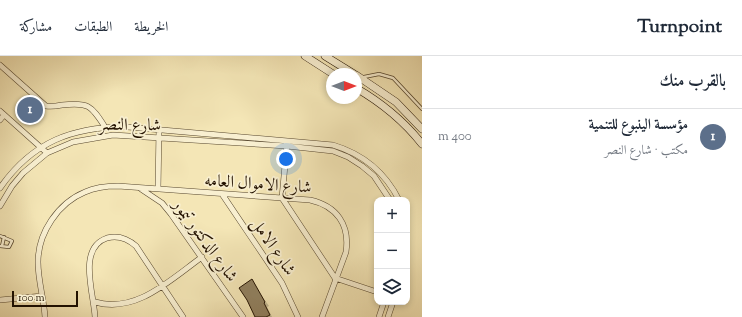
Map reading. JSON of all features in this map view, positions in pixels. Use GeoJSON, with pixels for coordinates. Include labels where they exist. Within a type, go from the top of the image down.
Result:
{"type":"FeatureCollection","features":[{"type":"Feature","properties":{"kind":"main road"},"geometry":{"type":"LineString","coordinates":[[305,56],[326,70]]}},
{"type":"Feature","properties":{"kind":"main road"},"geometry":{"type":"LineString","coordinates":[[326,56],[345,68]]}},
{"type":"Feature","properties":{"kind":"main road"},"geometry":{"type":"LineString","coordinates":[[362,79],[396,102],[422,129]]}},
{"type":"Feature","properties":{"kind":"main road"},"geometry":{"type":"LineString","coordinates":[[362,92],[388,108],[401,119],[422,144]]}},
{"type":"Feature","properties":{"kind":"street"},"geometry":{"type":"LineString","coordinates":[[0,65],[46,106],[75,103],[87,105],[96,113],[105,127]]}},
{"type":"Feature","properties":{"kind":"street"},"geometry":{"type":"LineString","coordinates":[[0,120],[2,113],[47,153]]}},
{"type":"Feature","properties":{"kind":"street","name":"شارع النصر"},"geometry":{"type":"LineString","coordinates":[[0,188],[20,164],[55,139],[105,127],[159,129],[287,143]]}},
{"type":"Feature","properties":{"kind":"street"},"geometry":{"type":"LineString","coordinates":[[158,189],[159,129]]}},
{"type":"Feature","properties":{"kind":"street","name":"شارع النصر"},"geometry":{"type":"LineString","coordinates":[[0,206],[12,186],[29,167],[47,153],[72,142],[100,136],[160,137],[287,143]]}},
{"type":"Feature","properties":{"kind":"street"},"geometry":{"type":"LineString","coordinates":[[287,143],[282,198],[336,278],[374,291]]}},
{"type":"Feature","properties":{"kind":"street"},"geometry":{"type":"LineString","coordinates":[[287,143],[322,149],[348,157],[374,176],[388,197]]}},
{"type":"Feature","properties":{"kind":"street"},"geometry":{"type":"LineString","coordinates":[[287,143],[334,145],[360,156],[383,174],[397,197]]}},
{"type":"Feature","properties":{"kind":"street"},"geometry":{"type":"LineString","coordinates":[[5,181],[12,186]]}},
{"type":"Feature","properties":{"kind":"street","name":"شارع الاموال العامه"},"geometry":{"type":"LineString","coordinates":[[45,317],[38,261],[41,243],[48,226],[57,212],[70,200],[96,188],[118,186],[320,202],[334,210],[343,222],[347,242],[346,252],[322,317]]}},
{"type":"Feature","properties":{"kind":"street","name":"شارع الدكتور تيمور"},"geometry":{"type":"LineString","coordinates":[[138,188],[162,203],[171,214],[243,317]]}},
{"type":"Feature","properties":{"kind":"street","name":"شارع الامل"},"geometry":{"type":"LineString","coordinates":[[222,194],[282,283],[298,317]]}},
{"type":"Feature","properties":{"kind":"street"},"geometry":{"type":"LineString","coordinates":[[95,317],[95,302],[90,279],[90,257],[95,246],[100,241],[112,237],[125,238],[136,246],[183,317]]}},
{"type":"Feature","properties":{"kind":"street"},"geometry":{"type":"LineString","coordinates":[[95,302],[112,306],[130,303],[162,286],[202,257]]}},
{"type":"Feature","properties":{"kind":"street"},"geometry":{"type":"LineString","coordinates":[[0,300],[42,296]]}},
{"type":"Feature","properties":{"kind":"street"},"geometry":{"type":"LineString","coordinates":[[379,317],[383,305]]}},
{"type":"Feature","properties":{"kind":"street"},"geometry":{"type":"LineString","coordinates":[[388,317],[392,305]]}},
{"type":"Feature","properties":{"kind":"lane"},"geometry":{"type":"LineString","coordinates":[[362,76],[379,74],[392,78],[422,109]]}},
{"type":"Feature","properties":{"kind":"lane"},"geometry":{"type":"LineString","coordinates":[[0,236],[4,237],[12,240],[9,247],[1,246],[4,237]]}},
{"type":"Feature","properties":{"kind":"building"},"geometry":{"type":"Polygon","coordinates":[[[252,279],[265,302],[264,303],[270,315],[266,317],[255,317],[247,300],[239,288],[252,279]]]}},
{"type":"Feature","properties":{"kind":"place","name":"مؤسسة الينبوع للتنمية"},"geometry":{"type":"Point","coordinates":[30,110]}}]}
